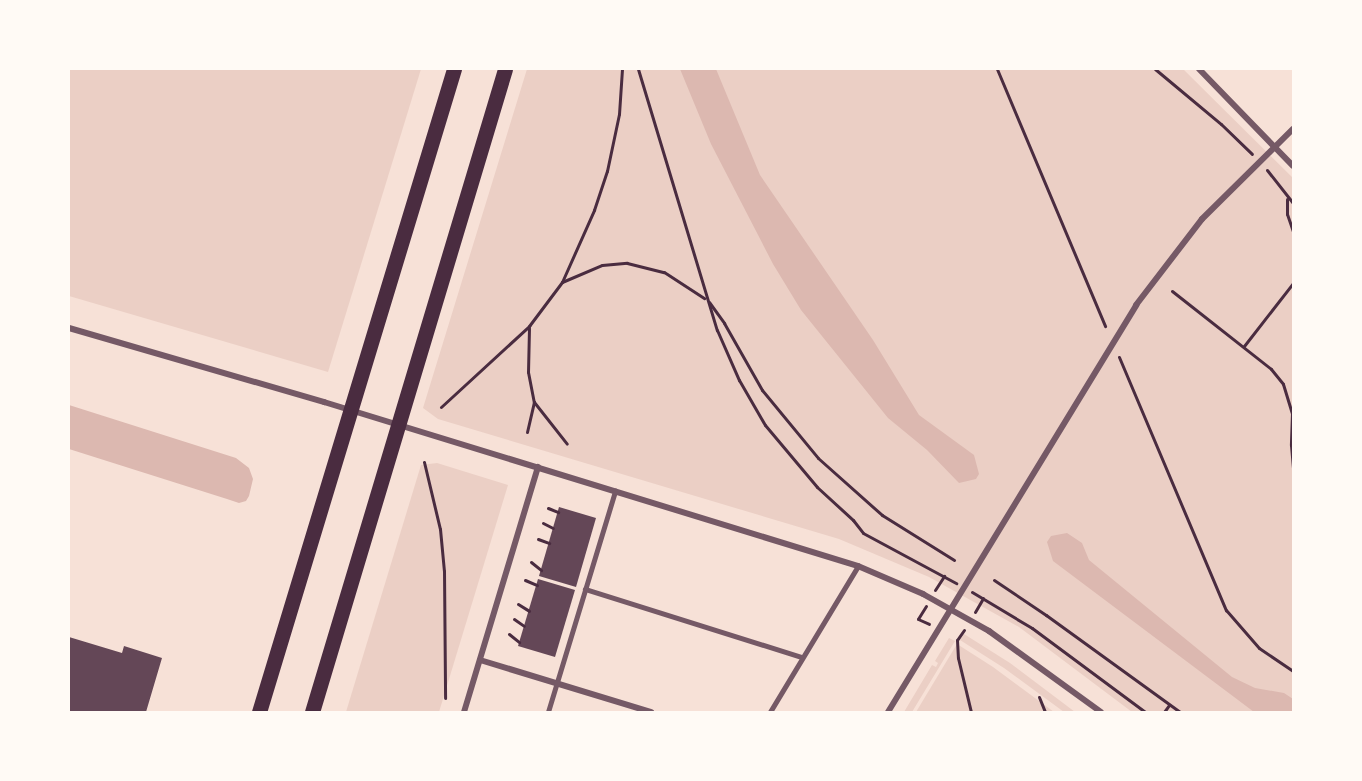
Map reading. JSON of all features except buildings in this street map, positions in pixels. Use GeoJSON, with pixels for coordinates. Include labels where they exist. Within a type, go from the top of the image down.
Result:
{"type":"FeatureCollection","features":[{"type":"Feature","properties":{"kind":"main road"},"geometry":{"type":"LineString","coordinates":[[259,712],[454,69]]}},
{"type":"Feature","properties":{"kind":"main road"},"geometry":{"type":"LineString","coordinates":[[312,712],[505,69]]}},
{"type":"Feature","properties":{"kind":"street"},"geometry":{"type":"LineString","coordinates":[[1199,69],[1293,166]]}},
{"type":"Feature","properties":{"kind":"street"},"geometry":{"type":"LineString","coordinates":[[888,712],[1136,305],[1190,233],[1293,129]]}},
{"type":"Feature","properties":{"kind":"street"},"geometry":{"type":"LineString","coordinates":[[69,328],[350,410],[399,427],[615,490],[858,566],[951,609],[1008,644],[1101,712]]}},
{"type":"Feature","properties":{"kind":"street"},"geometry":{"type":"LineString","coordinates":[[464,712],[538,468]]}},
{"type":"Feature","properties":{"kind":"street"},"geometry":{"type":"LineString","coordinates":[[480,660],[651,712]]}},
{"type":"Feature","properties":{"kind":"lane"},"geometry":{"type":"LineString","coordinates":[[548,712],[615,490]]}},
{"type":"Feature","properties":{"kind":"lane"},"geometry":{"type":"LineString","coordinates":[[770,712],[858,566]]}},
{"type":"Feature","properties":{"kind":"lane"},"geometry":{"type":"LineString","coordinates":[[585,589],[802,657]]}},
{"type":"Feature","properties":{"kind":"path"},"geometry":{"type":"LineString","coordinates":[[441,407],[529,326],[562,282],[590,219],[607,171],[619,114],[622,69]]}},
{"type":"Feature","properties":{"kind":"path"},"geometry":{"type":"LineString","coordinates":[[638,69],[706,299],[728,357],[751,403],[765,425],[800,469],[863,533],[950,580]]}},
{"type":"Feature","properties":{"kind":"path"},"geometry":{"type":"LineString","coordinates":[[997,69],[1105,326]]}},
{"type":"Feature","properties":{"kind":"path"},"geometry":{"type":"LineString","coordinates":[[1155,69],[1207,112],[1252,154]]}},
{"type":"Feature","properties":{"kind":"path"},"geometry":{"type":"LineString","coordinates":[[1265,168],[1279,183],[1287,199],[1287,214],[1293,231]]}},
{"type":"Feature","properties":{"kind":"path"},"geometry":{"type":"LineString","coordinates":[[1287,199],[1293,203]]}},
{"type":"Feature","properties":{"kind":"path"},"geometry":{"type":"LineString","coordinates":[[562,282],[602,266],[627,263],[663,272],[706,299],[720,316],[762,390],[818,458],[874,508],[954,560]]}},
{"type":"Feature","properties":{"kind":"path"},"geometry":{"type":"LineString","coordinates":[[1244,346],[1293,283]]}},
{"type":"Feature","properties":{"kind":"path"},"geometry":{"type":"LineString","coordinates":[[1172,291],[1271,369],[1287,392],[1292,413],[1293,470]]}},
{"type":"Feature","properties":{"kind":"path"},"geometry":{"type":"LineString","coordinates":[[527,432],[534,402],[528,372],[529,326]]}},
{"type":"Feature","properties":{"kind":"path"},"geometry":{"type":"LineString","coordinates":[[1119,357],[1226,610],[1259,648],[1293,671]]}},
{"type":"Feature","properties":{"kind":"path"},"geometry":{"type":"LineString","coordinates":[[1287,392],[1293,390]]}},
{"type":"Feature","properties":{"kind":"path"},"geometry":{"type":"LineString","coordinates":[[534,402],[567,444]]}},
{"type":"Feature","properties":{"kind":"path"},"geometry":{"type":"LineString","coordinates":[[424,462],[435,507],[443,561],[447,613],[445,698]]}},
{"type":"Feature","properties":{"kind":"path"},"geometry":{"type":"LineString","coordinates":[[548,508],[558,512]]}},
{"type":"Feature","properties":{"kind":"path"},"geometry":{"type":"LineString","coordinates":[[543,523],[553,528]]}},
{"type":"Feature","properties":{"kind":"path"},"geometry":{"type":"LineString","coordinates":[[538,539],[549,543]]}},
{"type":"Feature","properties":{"kind":"path"},"geometry":{"type":"LineString","coordinates":[[531,562],[541,570]]}},
{"type":"Feature","properties":{"kind":"path"},"geometry":{"type":"LineString","coordinates":[[939,584],[944,576]]}},
{"type":"Feature","properties":{"kind":"path"},"geometry":{"type":"LineString","coordinates":[[525,580],[537,585]]}},
{"type":"Feature","properties":{"kind":"path"},"geometry":{"type":"LineString","coordinates":[[994,580],[1180,712]]}},
{"type":"Feature","properties":{"kind":"path"},"geometry":{"type":"LineString","coordinates":[[976,594],[1044,637],[1145,712]]}},
{"type":"Feature","properties":{"kind":"path"},"geometry":{"type":"LineString","coordinates":[[978,606],[983,598]]}},
{"type":"Feature","properties":{"kind":"path"},"geometry":{"type":"LineString","coordinates":[[518,603],[529,611]]}},
{"type":"Feature","properties":{"kind":"path"},"geometry":{"type":"LineString","coordinates":[[922,612],[918,619],[925,622]]}},
{"type":"Feature","properties":{"kind":"path"},"geometry":{"type":"LineString","coordinates":[[514,619],[524,626]]}},
{"type":"Feature","properties":{"kind":"path"},"geometry":{"type":"LineString","coordinates":[[509,634],[519,642]]}},
{"type":"Feature","properties":{"kind":"path"},"geometry":{"type":"LineString","coordinates":[[961,634],[957,640],[961,674],[971,712]]}},
{"type":"Feature","properties":{"kind":"path"},"geometry":{"type":"LineString","coordinates":[[950,636],[957,640]]}},
{"type":"Feature","properties":{"kind":"path"},"geometry":{"type":"LineString","coordinates":[[1039,697],[1045,712]]}},
{"type":"Feature","properties":{"kind":"path"},"geometry":{"type":"LineString","coordinates":[[1164,712],[1170,705]]}},
{"type":"Feature","properties":{"kind":"shaded area"},"geometry":{"type":"Polygon","coordinates":[[[69,69],[421,69],[328,372],[69,296],[69,69]]]}},
{"type":"Feature","properties":{"kind":"shaded area"},"geometry":{"type":"Polygon","coordinates":[[[527,69],[1183,69],[1293,178],[1293,712],[1132,712],[1019,627],[929,577],[839,539],[438,419],[423,408],[527,69]]]}},
{"type":"Feature","properties":{"kind":"shaded area"},"geometry":{"type":"Polygon","coordinates":[[[680,69],[716,69],[760,175],[873,340],[919,415],[974,455],[979,474],[976,479],[959,483],[927,450],[888,418],[801,310],[773,264],[711,144],[680,69]]]}},
{"type":"Feature","properties":{"kind":"shaded area"},"geometry":{"type":"Polygon","coordinates":[[[69,405],[236,458],[249,468],[253,479],[249,496],[246,501],[239,503],[69,449],[69,405]]]}},
{"type":"Feature","properties":{"kind":"shaded area"},"geometry":{"type":"Polygon","coordinates":[[[437,463],[508,485],[439,712],[346,712],[421,465],[437,463]]]}},
{"type":"Feature","properties":{"kind":"shaded area"},"geometry":{"type":"Polygon","coordinates":[[[1067,533],[1082,543],[1089,560],[1232,677],[1255,688],[1284,693],[1293,699],[1293,712],[1254,712],[1053,561],[1047,542],[1051,536],[1067,533]]]}},
{"type":"Feature","properties":{"kind":"shaded area"},"geometry":{"type":"Polygon","coordinates":[[[964,634],[1010,663],[1075,712],[1064,712],[1004,668],[960,640],[964,634]]]}},
{"type":"Feature","properties":{"kind":"shaded area"},"geometry":{"type":"Polygon","coordinates":[[[949,638],[955,641],[912,712],[904,712],[932,665],[936,667],[938,663],[935,661],[949,638]]]}},
{"type":"Feature","properties":{"kind":"shaded area"},"geometry":{"type":"Polygon","coordinates":[[[957,644],[993,667],[1054,712],[916,712],[957,644]]]}}]}
